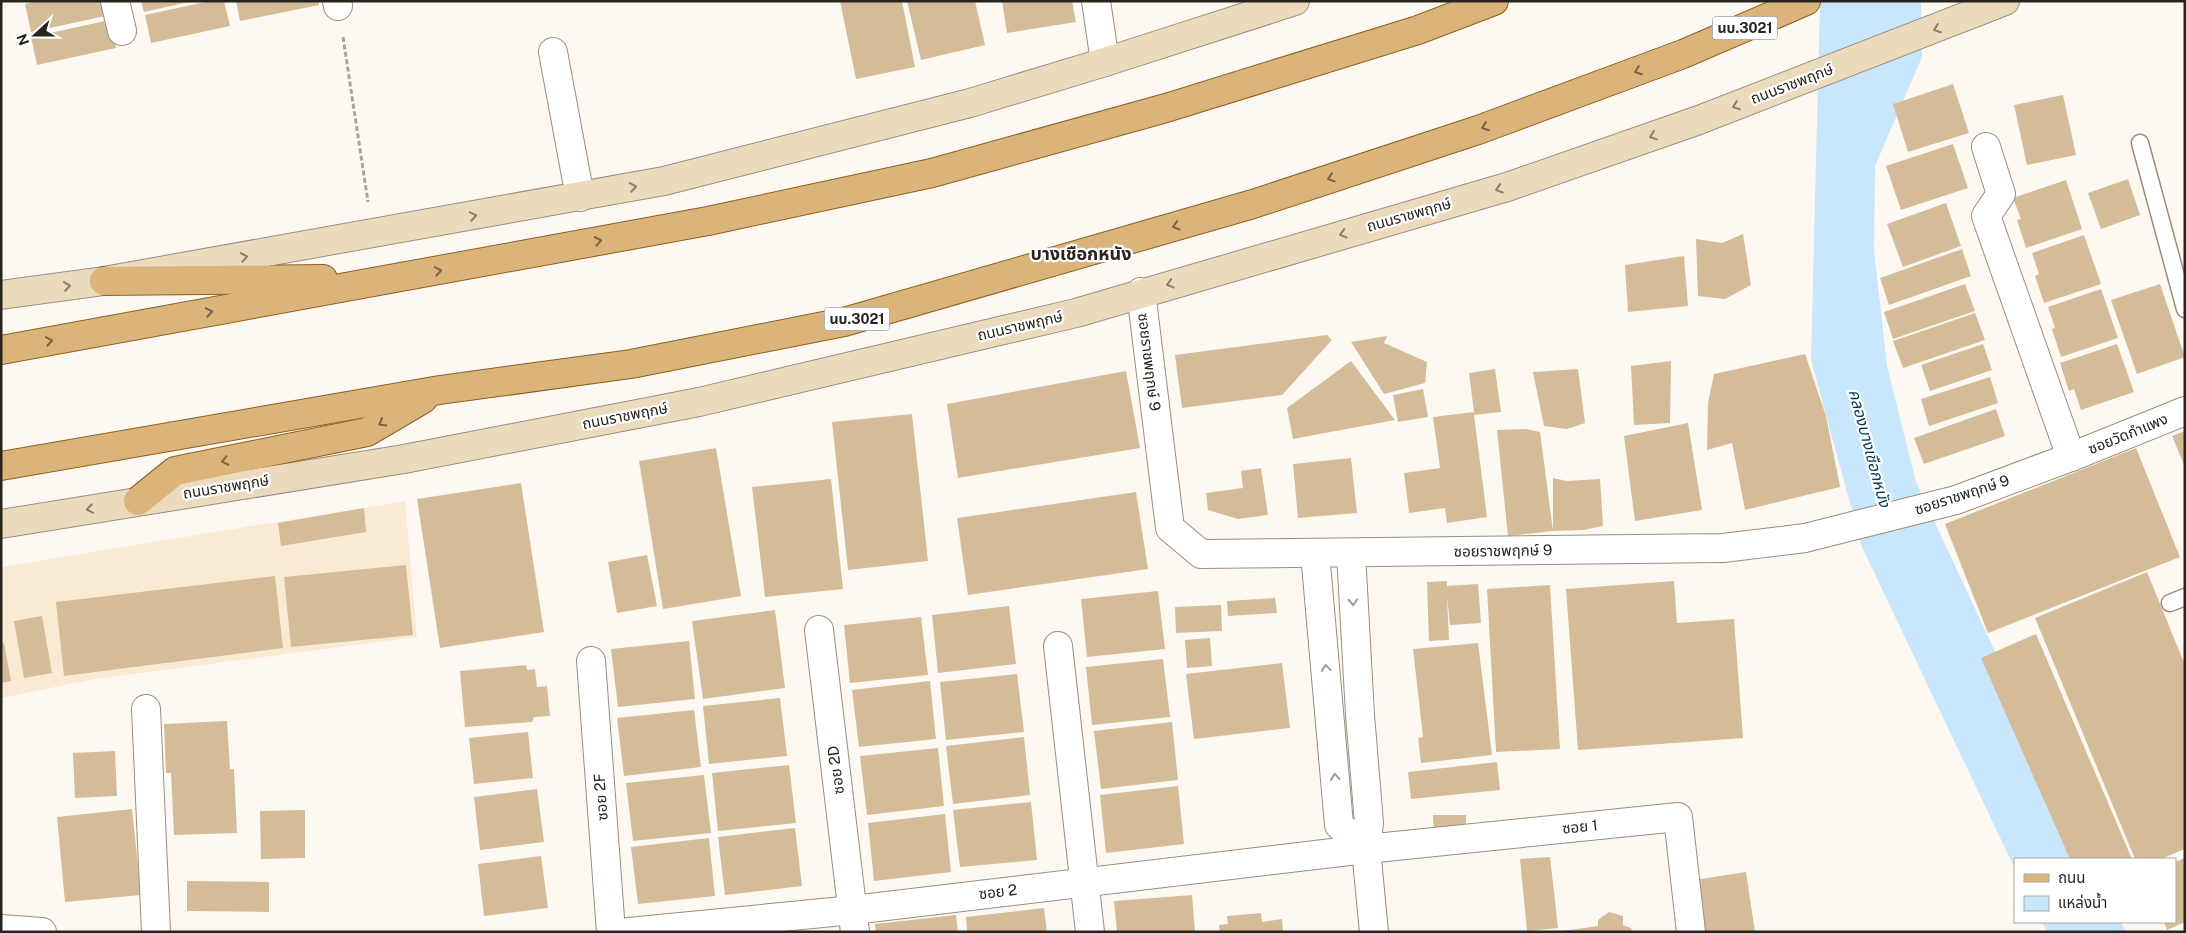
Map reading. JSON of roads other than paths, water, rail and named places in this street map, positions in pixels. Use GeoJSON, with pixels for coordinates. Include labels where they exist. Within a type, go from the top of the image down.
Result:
{"type":"FeatureCollection","features":[{"type":"Feature","properties":{"kind":"main road"},"geometry":{"type":"LineString","coordinates":[[1,295],[104,281],[673,179],[970,102],[1105,62],[1295,1]]}},
{"type":"Feature","properties":{"kind":"main road"},"geometry":{"type":"LineString","coordinates":[[1,350],[708,221],[932,173],[1166,108],[1418,30],[1494,1]]}},
{"type":"Feature","properties":{"kind":"main road","name":"นบ.3021"},"geometry":{"type":"LineString","coordinates":[[1,466],[440,390],[631,364],[844,322],[1253,204],[1478,130],[1683,54],[1806,1]]}},
{"type":"Feature","properties":{"kind":"main road","name":"ถนนราชพฤกษ์"},"geometry":{"type":"LineString","coordinates":[[1,524],[404,459],[699,402],[1076,313],[1141,292],[1507,187],[1699,120],[1994,6]]}},
{"type":"Feature","properties":{"kind":"main road"},"geometry":{"type":"LineString","coordinates":[[104,281],[399,278]]}},
{"type":"Feature","properties":{"kind":"main road"},"geometry":{"type":"LineString","coordinates":[[138,501],[175,471],[367,432],[440,390]]}},
{"type":"Feature","properties":{"kind":"street"},"geometry":{"type":"LineString","coordinates":[[115,1],[122,30]]}},
{"type":"Feature","properties":{"kind":"street"},"geometry":{"type":"LineString","coordinates":[[1096,1],[1105,62]]}},
{"type":"Feature","properties":{"kind":"street"},"geometry":{"type":"LineString","coordinates":[[553,52],[580,197]]}},
{"type":"Feature","properties":{"kind":"street"},"geometry":{"type":"LineString","coordinates":[[1986,147],[2001,194],[1986,216],[2071,457]]}},
{"type":"Feature","properties":{"kind":"street","name":"ซอยราชพฤกษ์ 9"},"geometry":{"type":"LineString","coordinates":[[1141,292],[1170,528],[1201,554],[1723,548],[1805,538],[1956,500],[2071,457]]}},
{"type":"Feature","properties":{"kind":"street","name":"ซอยวัดกำแพง"},"geometry":{"type":"LineString","coordinates":[[2071,457],[2185,411]]}},
{"type":"Feature","properties":{"kind":"street"},"geometry":{"type":"LineString","coordinates":[[1315,553],[1339,825],[1366,849]]}},
{"type":"Feature","properties":{"kind":"street"},"geometry":{"type":"LineString","coordinates":[[1350,553],[1369,823],[1366,849],[1374,932]]}},
{"type":"Feature","properties":{"kind":"street","name":"ซอย 2D"},"geometry":{"type":"LineString","coordinates":[[820,630],[854,921]]}},
{"type":"Feature","properties":{"kind":"street"},"geometry":{"type":"LineString","coordinates":[[1058,646],[1090,932]]}},
{"type":"Feature","properties":{"kind":"street","name":"ซอย 2F"},"geometry":{"type":"LineString","coordinates":[[591,662],[611,932]]}},
{"type":"Feature","properties":{"kind":"street"},"geometry":{"type":"LineString","coordinates":[[146,710],[156,932]]}},
{"type":"Feature","properties":{"kind":"street","name":"ซอย 1"},"geometry":{"type":"LineString","coordinates":[[1366,849],[1678,816],[1691,932]]}},
{"type":"Feature","properties":{"kind":"street","name":"ซอย 2"},"geometry":{"type":"LineString","coordinates":[[630,932],[854,921],[1085,882],[1366,849]]}},
{"type":"Feature","properties":{"kind":"street"},"geometry":{"type":"LineString","coordinates":[[1,929],[42,932]]}},
{"type":"Feature","properties":{"kind":"lane"},"geometry":{"type":"LineString","coordinates":[[2140,143],[2185,309]]}},
{"type":"Feature","properties":{"kind":"water","name":"คลองบางเชือกหนัง"},"geometry":{"type":"Polygon","coordinates":[[[1820,1],[1921,1],[1922,57],[1875,166],[1874,250],[1887,366],[1916,482],[2092,858],[2014,858],[2014,867],[1862,547],[1811,360],[1820,1]]]}},
{"type":"Feature","properties":{"kind":"water"},"geometry":{"type":"Polygon","coordinates":[[[2042,923],[2122,923],[2126,932],[2047,932],[2042,923]]]}},
{"type":"Feature","properties":{"kind":"district","name":"บางเชือกหนัง"},"geometry":{"type":"Point","coordinates":[1081,254]}}]}
